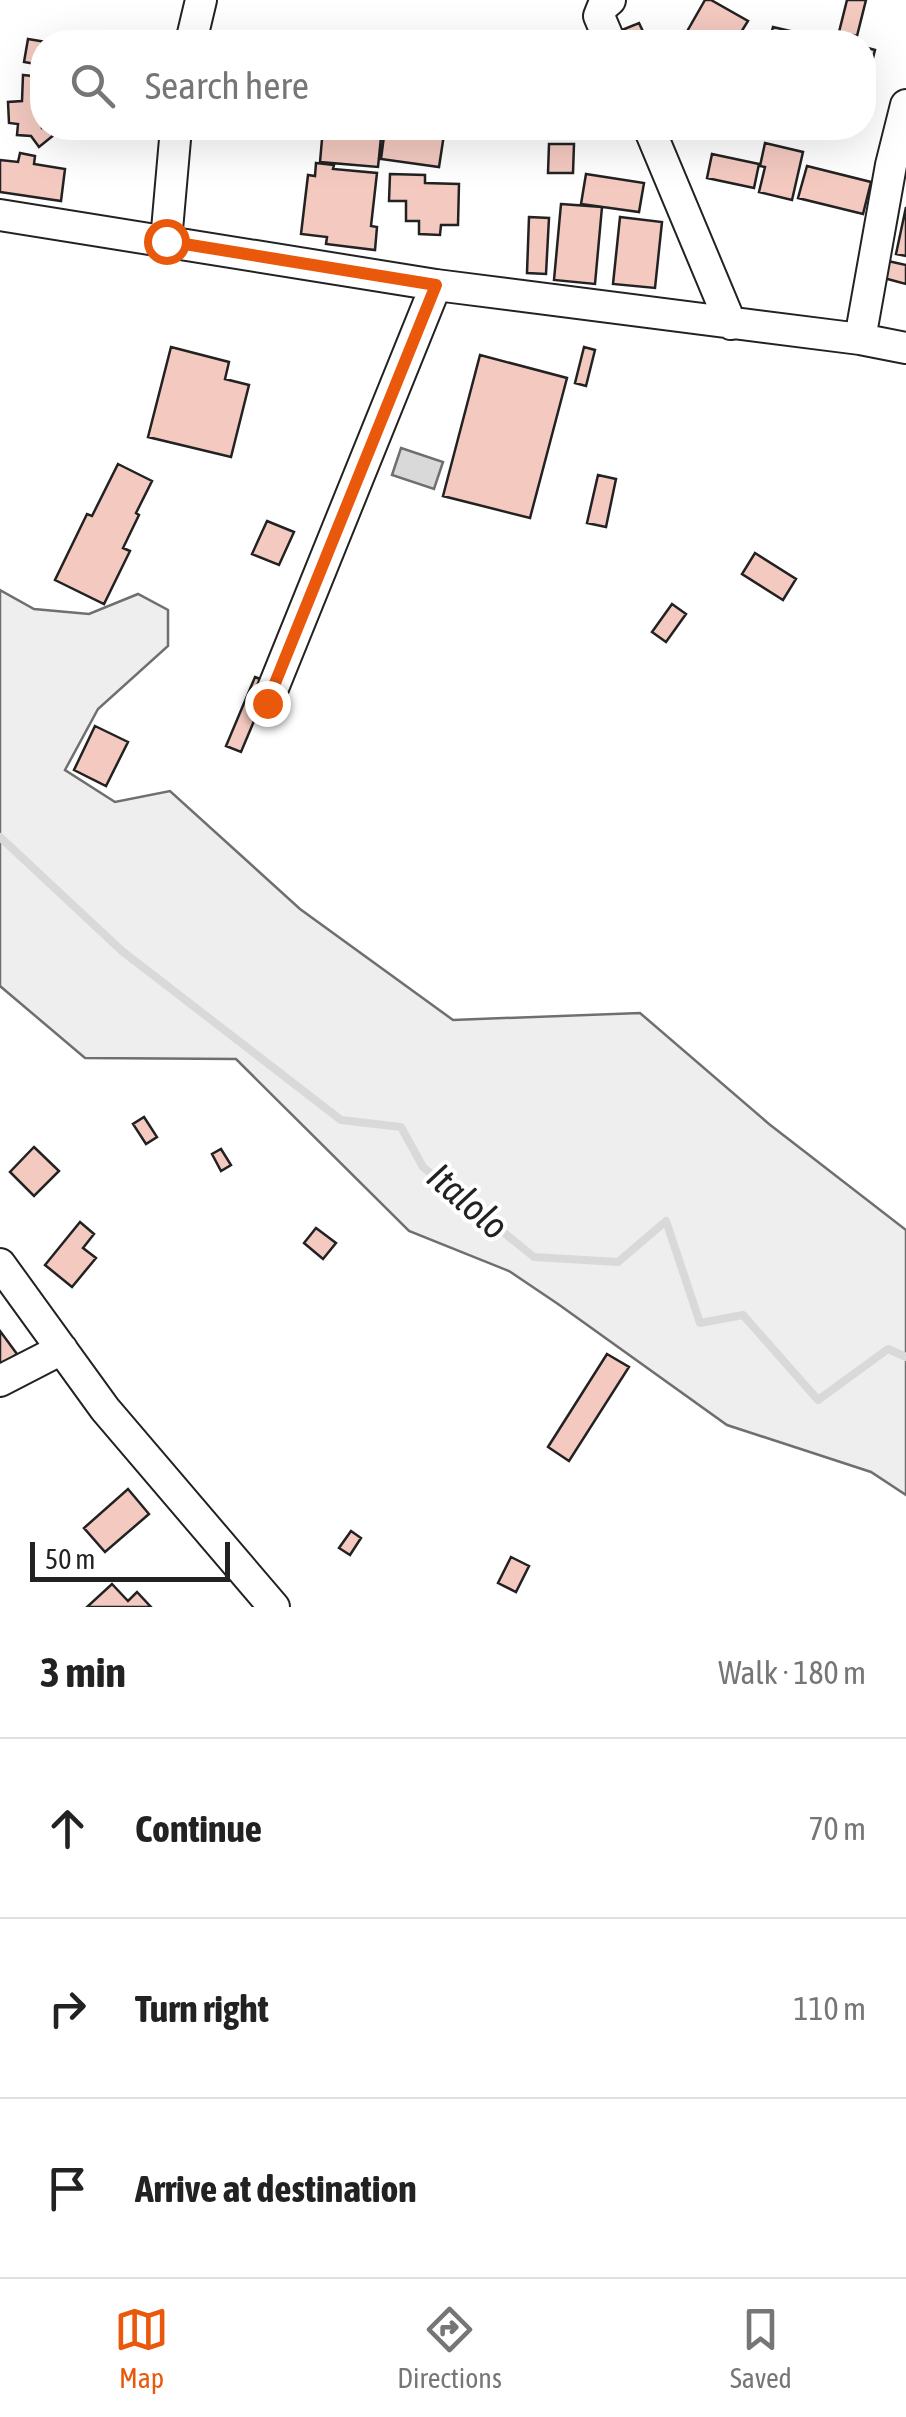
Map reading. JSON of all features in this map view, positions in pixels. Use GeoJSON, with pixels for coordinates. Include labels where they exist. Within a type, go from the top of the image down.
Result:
{"type":"FeatureCollection","features":[{"type":"Feature","properties":{"kind":"street"},"geometry":{"type":"LineString","coordinates":[[194,30],[201,0]]}},
{"type":"Feature","properties":{"kind":"street"},"geometry":{"type":"LineString","coordinates":[[605,30],[599,16],[610,0]]}},
{"type":"Feature","properties":{"kind":"street"},"geometry":{"type":"LineString","coordinates":[[860,339],[891,164],[906,105]]}},
{"type":"Feature","properties":{"kind":"street"},"geometry":{"type":"LineString","coordinates":[[166,241],[175,140]]}},
{"type":"Feature","properties":{"kind":"street"},"geometry":{"type":"LineString","coordinates":[[655,140],[731,324]]}},
{"type":"Feature","properties":{"kind":"street"},"geometry":{"type":"LineString","coordinates":[[0,215],[436,285],[906,348]]}},
{"type":"Feature","properties":{"kind":"street"},"geometry":{"type":"LineString","coordinates":[[267,703],[436,285]]}},
{"type":"Feature","properties":{"kind":"street"},"geometry":{"type":"LineString","coordinates":[[0,1264],[105,1409],[274,1607]]}},
{"type":"Feature","properties":{"kind":"street"},"geometry":{"type":"LineString","coordinates":[[0,1381],[62,1350]]}},
{"type":"Feature","properties":{"kind":"shaded area"},"geometry":{"type":"Polygon","coordinates":[[[401,448],[443,462],[434,489],[392,475],[401,448]]]}},
{"type":"Feature","properties":{"kind":"shaded area"},"geometry":{"type":"Polygon","coordinates":[[[0,590],[34,609],[89,614],[138,594],[168,610],[168,646],[98,709],[65,770],[115,802],[170,791],[300,909],[453,1020],[640,1013],[769,1124],[906,1230],[906,1495],[871,1472],[727,1425],[509,1271],[409,1231],[236,1059],[85,1058],[0,986],[0,590]]]}},
{"type":"Feature","properties":{"kind":"building"},"geometry":{"type":"Polygon","coordinates":[[[705,0],[748,21],[742,30],[688,30],[705,0]]]}},
{"type":"Feature","properties":{"kind":"building"},"geometry":{"type":"Polygon","coordinates":[[[847,0],[866,0],[858,30],[840,30],[847,0]]]}},
{"type":"Feature","properties":{"kind":"building"},"geometry":{"type":"Polygon","coordinates":[[[639,23],[642,30],[622,30],[639,23]]]}},
{"type":"Feature","properties":{"kind":"building"},"geometry":{"type":"Polygon","coordinates":[[[28,39],[30,39],[30,63],[24,62],[28,39]]]}},
{"type":"Feature","properties":{"kind":"building"},"geometry":{"type":"Polygon","coordinates":[[[23,75],[30,76],[30,136],[17,135],[18,124],[9,123],[8,102],[22,101],[23,75]]]}},
{"type":"Feature","properties":{"kind":"building"},"geometry":{"type":"Polygon","coordinates":[[[322,140],[381,140],[378,167],[320,162],[322,140]]]}},
{"type":"Feature","properties":{"kind":"building"},"geometry":{"type":"Polygon","coordinates":[[[383,140],[443,140],[439,167],[381,159],[383,140]]]}},
{"type":"Feature","properties":{"kind":"building"},"geometry":{"type":"Polygon","coordinates":[[[765,143],[803,152],[792,200],[759,192],[765,143]]]}},
{"type":"Feature","properties":{"kind":"building"},"geometry":{"type":"Polygon","coordinates":[[[549,144],[574,144],[573,173],[548,173],[549,144]]]}},
{"type":"Feature","properties":{"kind":"building"},"geometry":{"type":"Polygon","coordinates":[[[20,153],[35,156],[34,164],[65,169],[61,201],[0,192],[0,160],[18,162],[20,153]]]}},
{"type":"Feature","properties":{"kind":"building"},"geometry":{"type":"Polygon","coordinates":[[[712,154],[759,164],[754,188],[707,178],[712,154]]]}},
{"type":"Feature","properties":{"kind":"building"},"geometry":{"type":"Polygon","coordinates":[[[316,163],[334,165],[333,169],[377,173],[371,226],[377,227],[375,250],[326,244],[327,237],[301,234],[308,175],[315,176],[316,163]]]}},
{"type":"Feature","properties":{"kind":"building"},"geometry":{"type":"Polygon","coordinates":[[[807,166],[871,182],[863,214],[798,198],[807,166]]]}},
{"type":"Feature","properties":{"kind":"building"},"geometry":{"type":"Polygon","coordinates":[[[390,174],[425,175],[425,183],[459,184],[458,225],[441,225],[440,235],[419,234],[419,221],[406,221],[406,201],[389,201],[390,174]]]}},
{"type":"Feature","properties":{"kind":"building"},"geometry":{"type":"Polygon","coordinates":[[[586,174],[644,183],[639,212],[581,204],[586,174]]]}},
{"type":"Feature","properties":{"kind":"building"},"geometry":{"type":"Polygon","coordinates":[[[561,204],[602,207],[595,284],[554,280],[561,204]]]}},
{"type":"Feature","properties":{"kind":"building"},"geometry":{"type":"Polygon","coordinates":[[[906,207],[906,256],[896,254],[906,207]]]}},
{"type":"Feature","properties":{"kind":"building"},"geometry":{"type":"Polygon","coordinates":[[[529,217],[549,218],[546,274],[527,273],[529,217]]]}},
{"type":"Feature","properties":{"kind":"building"},"geometry":{"type":"Polygon","coordinates":[[[620,217],[662,222],[655,288],[613,284],[620,217]]]}},
{"type":"Feature","properties":{"kind":"building"},"geometry":{"type":"Polygon","coordinates":[[[888,261],[906,265],[906,284],[884,278],[888,261]]]}},
{"type":"Feature","properties":{"kind":"building"},"geometry":{"type":"Polygon","coordinates":[[[171,347],[229,362],[225,379],[249,385],[231,457],[148,437],[171,347]]]}},
{"type":"Feature","properties":{"kind":"building"},"geometry":{"type":"Polygon","coordinates":[[[584,347],[595,350],[586,386],[575,383],[584,347]]]}},
{"type":"Feature","properties":{"kind":"building"},"geometry":{"type":"Polygon","coordinates":[[[480,355],[567,378],[530,518],[443,496],[480,355]]]}},
{"type":"Feature","properties":{"kind":"building"},"geometry":{"type":"Polygon","coordinates":[[[118,464],[152,481],[123,548],[130,551],[104,604],[55,580],[87,514],[92,516],[118,464]]]}},
{"type":"Feature","properties":{"kind":"building"},"geometry":{"type":"Polygon","coordinates":[[[598,475],[616,479],[606,527],[587,523],[598,475]]]}},
{"type":"Feature","properties":{"kind":"building"},"geometry":{"type":"Polygon","coordinates":[[[267,521],[294,532],[279,565],[252,554],[267,521]]]}},
{"type":"Feature","properties":{"kind":"building"},"geometry":{"type":"Polygon","coordinates":[[[755,553],[796,579],[783,600],[742,574],[755,553]]]}},
{"type":"Feature","properties":{"kind":"building"},"geometry":{"type":"Polygon","coordinates":[[[672,604],[686,614],[666,642],[652,632],[672,604]]]}},
{"type":"Feature","properties":{"kind":"building"},"geometry":{"type":"Polygon","coordinates":[[[255,677],[270,683],[241,752],[226,746],[255,677]]]}},
{"type":"Feature","properties":{"kind":"building"},"geometry":{"type":"Polygon","coordinates":[[[95,726],[128,742],[106,786],[74,770],[95,726]]]}},
{"type":"Feature","properties":{"kind":"building"},"geometry":{"type":"Polygon","coordinates":[[[144,1117],[157,1137],[146,1144],[133,1124],[144,1117]]]}},
{"type":"Feature","properties":{"kind":"building"},"geometry":{"type":"Polygon","coordinates":[[[34,1147],[59,1171],[34,1196],[10,1172],[34,1147]]]}},
{"type":"Feature","properties":{"kind":"building"},"geometry":{"type":"Polygon","coordinates":[[[221,1149],[231,1165],[221,1171],[212,1154],[221,1149]]]}},
{"type":"Feature","properties":{"kind":"building"},"geometry":{"type":"Polygon","coordinates":[[[80,1222],[94,1234],[83,1248],[96,1258],[72,1287],[45,1265],[80,1222]]]}},
{"type":"Feature","properties":{"kind":"building"},"geometry":{"type":"Polygon","coordinates":[[[316,1228],[336,1243],[323,1259],[304,1243],[316,1228]]]}},
{"type":"Feature","properties":{"kind":"building"},"geometry":{"type":"Polygon","coordinates":[[[0,1331],[17,1354],[0,1366],[0,1331]]]}},
{"type":"Feature","properties":{"kind":"building"},"geometry":{"type":"Polygon","coordinates":[[[607,1354],[629,1367],[569,1461],[548,1447],[607,1354]]]}},
{"type":"Feature","properties":{"kind":"building"},"geometry":{"type":"Polygon","coordinates":[[[128,1489],[149,1514],[105,1552],[84,1528],[128,1489]]]}},
{"type":"Feature","properties":{"kind":"building"},"geometry":{"type":"Polygon","coordinates":[[[351,1531],[361,1538],[350,1555],[339,1548],[351,1531]]]}},
{"type":"Feature","properties":{"kind":"building"},"geometry":{"type":"Polygon","coordinates":[[[511,1557],[529,1566],[516,1592],[498,1583],[511,1557]]]}},
{"type":"Feature","properties":{"kind":"building"},"geometry":{"type":"Polygon","coordinates":[[[112,1584],[128,1601],[137,1592],[151,1607],[87,1607],[112,1584]]]}},
{"type":"Feature","properties":{"kind":"waterway","name":"Italolo"},"geometry":{"type":"LineString","coordinates":[[0,837],[122,951],[341,1120],[401,1127],[423,1167],[534,1257],[618,1262],[666,1221],[700,1323],[743,1315],[818,1400],[888,1349],[906,1357]]}},
{"type":"Feature","properties":{"kind":"route"},"geometry":{"type":"LineString","coordinates":[[166,241],[436,285],[267,703]]}}]}
